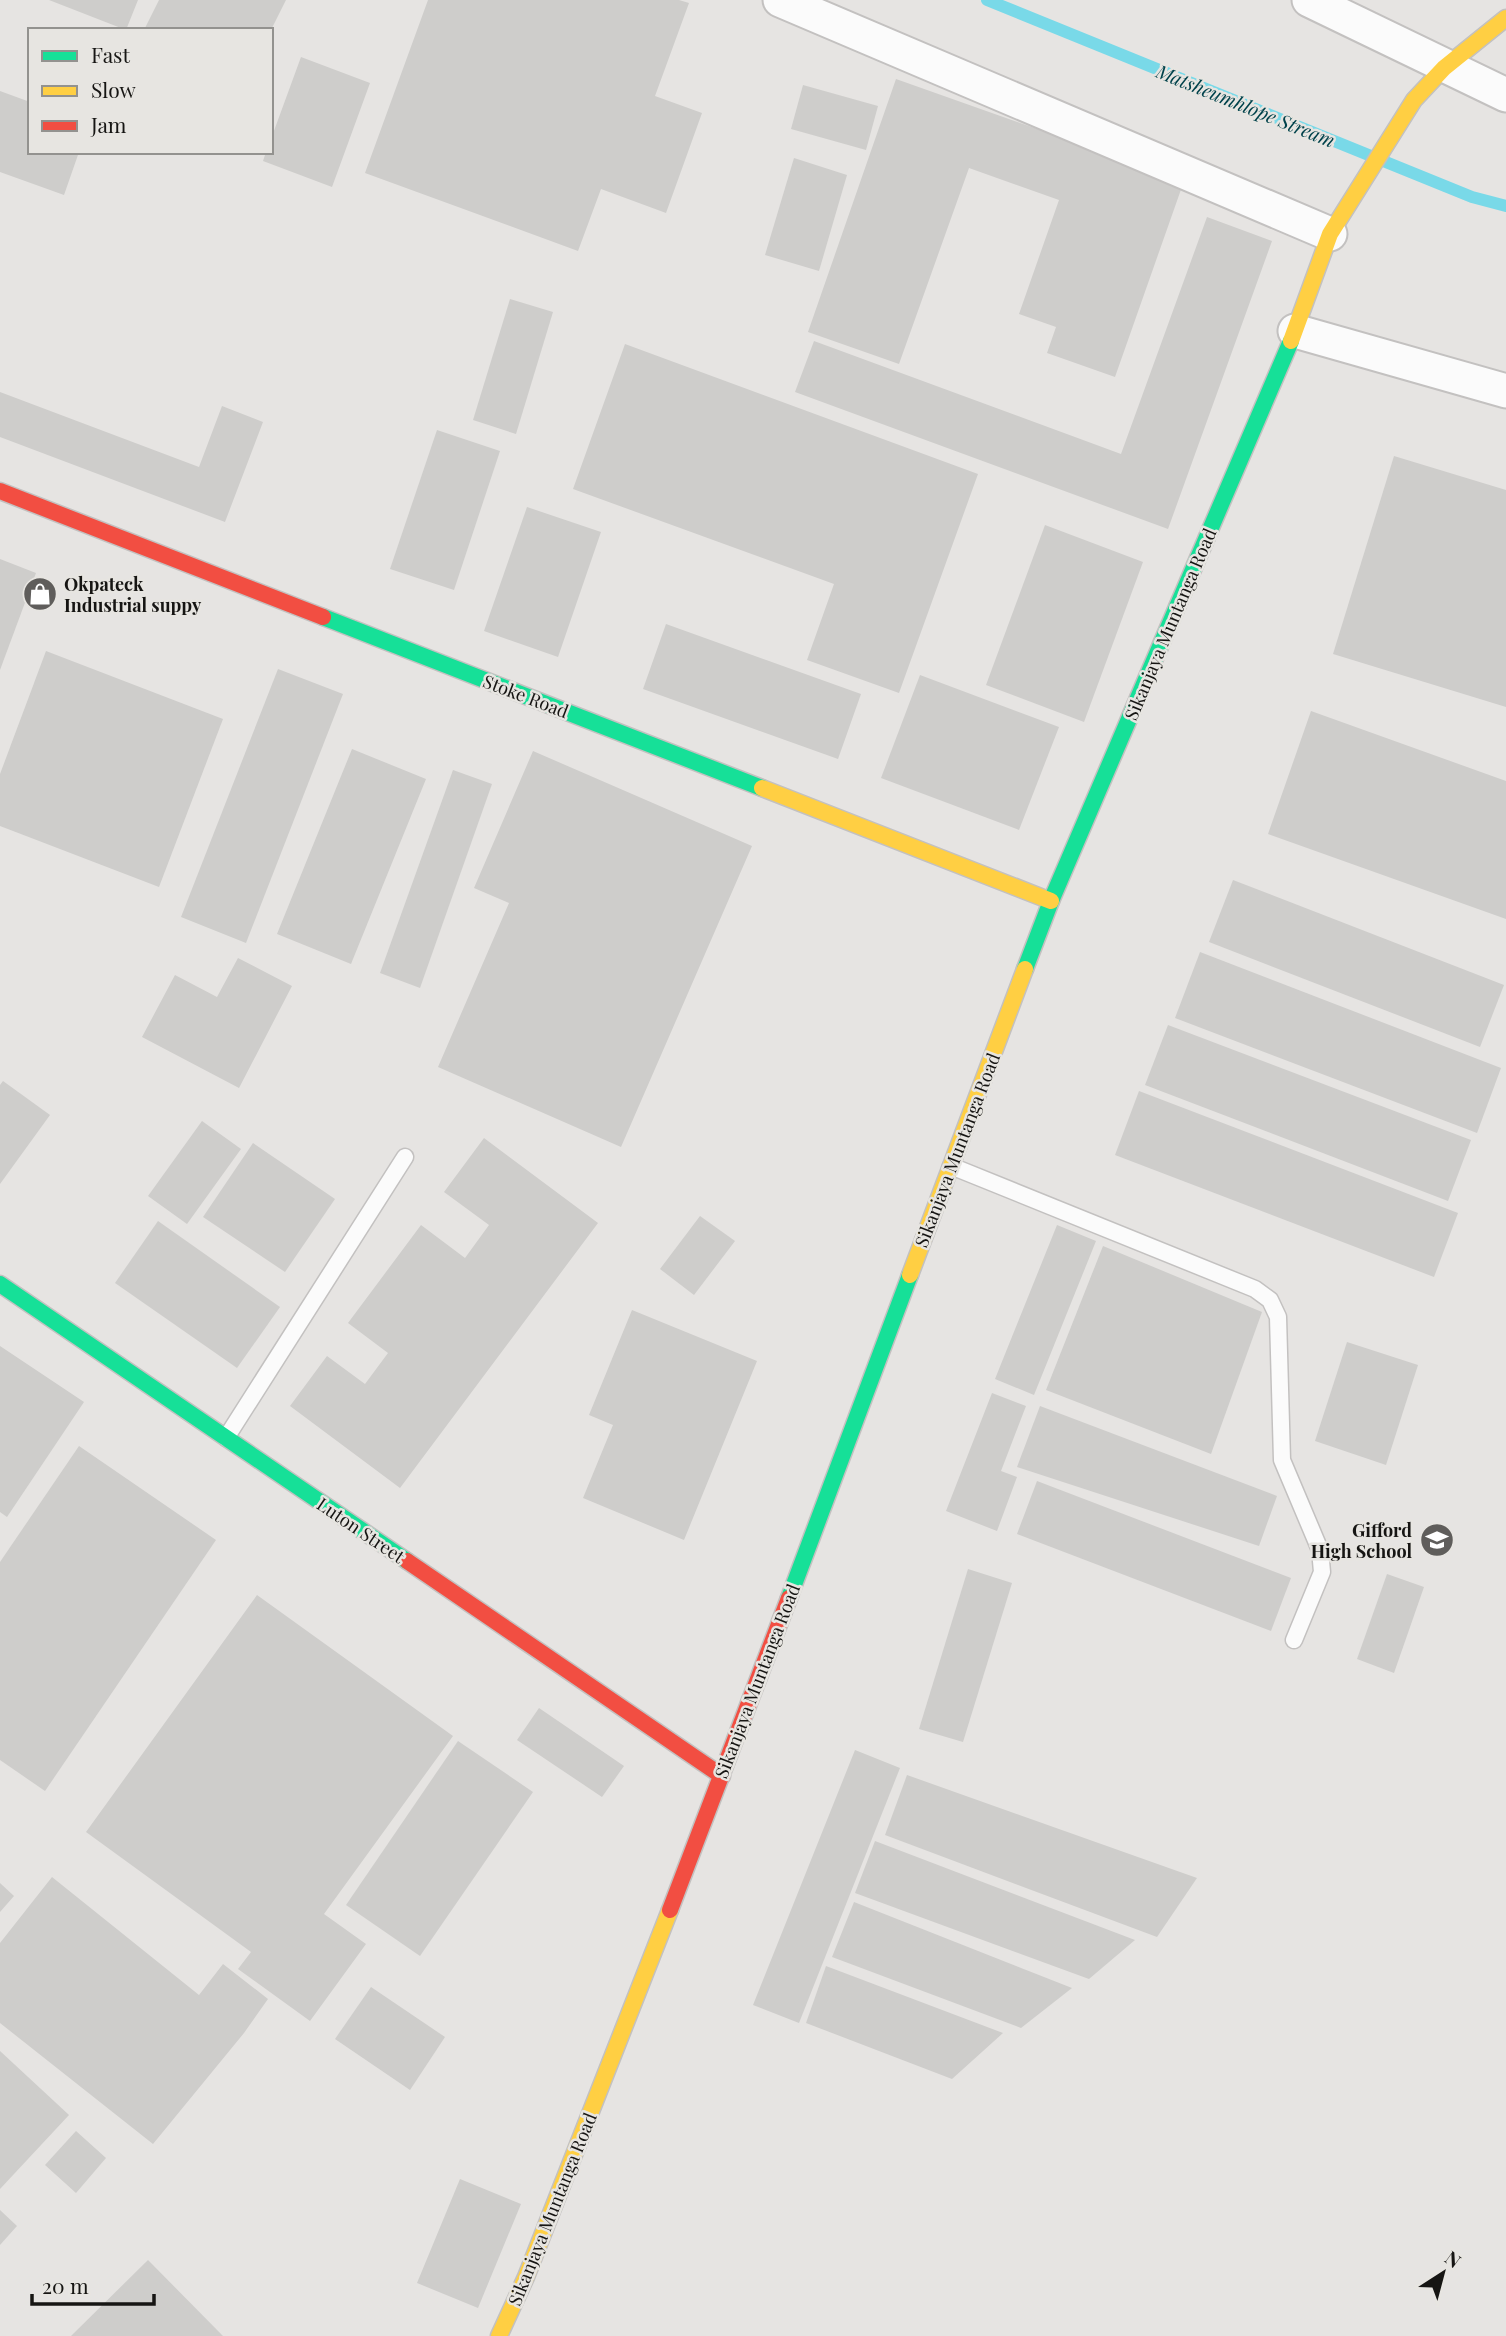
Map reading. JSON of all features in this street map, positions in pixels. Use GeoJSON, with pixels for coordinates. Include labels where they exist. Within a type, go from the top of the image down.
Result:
{"type":"FeatureCollection","features":[{"type":"Feature","properties":{"kind":"street"},"geometry":{"type":"LineString","coordinates":[[780,0],[1329,234]]}},
{"type":"Feature","properties":{"kind":"street"},"geometry":{"type":"LineString","coordinates":[[1309,0],[1444,68],[1506,95]]}},
{"type":"Feature","properties":{"kind":"street","name":"Sikanjaya Muntanga Road"},"geometry":{"type":"LineString","coordinates":[[499,2336],[526,2277],[722,1776],[1051,901],[1295,331],[1329,234],[1414,100],[1444,68],[1506,18]]}},
{"type":"Feature","properties":{"kind":"street"},"geometry":{"type":"LineString","coordinates":[[1295,331],[1506,391]]}},
{"type":"Feature","properties":{"kind":"street","name":"Stoke Road"},"geometry":{"type":"LineString","coordinates":[[0,491],[1051,901]]}},
{"type":"Feature","properties":{"kind":"street","name":"Luton Street"},"geometry":{"type":"LineString","coordinates":[[0,1284],[722,1776]]}},
{"type":"Feature","properties":{"kind":"lane"},"geometry":{"type":"LineString","coordinates":[[226,1438],[405,1157]]}},
{"type":"Feature","properties":{"kind":"lane"},"geometry":{"type":"LineString","coordinates":[[951,1166],[1255,1289],[1270,1300],[1278,1317],[1282,1460],[1320,1550],[1322,1572],[1294,1640]]}},
{"type":"Feature","properties":{"kind":"building"},"geometry":{"type":"Polygon","coordinates":[[[49,0],[138,0],[127,28],[49,0]]]}},
{"type":"Feature","properties":{"kind":"building"},"geometry":{"type":"Polygon","coordinates":[[[159,0],[286,0],[272,28],[145,28],[159,0]]]}},
{"type":"Feature","properties":{"kind":"building"},"geometry":{"type":"Polygon","coordinates":[[[428,0],[679,0],[689,3],[655,96],[702,113],[666,213],[601,189],[578,251],[365,173],[428,0]]]}},
{"type":"Feature","properties":{"kind":"building"},"geometry":{"type":"Polygon","coordinates":[[[301,57],[370,83],[332,187],[263,161],[265,154],[273,154],[273,134],[301,57]]]}},
{"type":"Feature","properties":{"kind":"building"},"geometry":{"type":"Polygon","coordinates":[[[896,79],[1184,181],[1115,377],[1047,353],[1056,327],[1019,314],[1059,200],[969,168],[899,364],[808,332],[896,79]]]}},
{"type":"Feature","properties":{"kind":"building"},"geometry":{"type":"Polygon","coordinates":[[[803,85],[878,106],[866,150],[791,129],[803,85]]]}},
{"type":"Feature","properties":{"kind":"building"},"geometry":{"type":"Polygon","coordinates":[[[0,91],[28,101],[28,154],[78,154],[64,195],[0,172],[0,91]]]}},
{"type":"Feature","properties":{"kind":"building"},"geometry":{"type":"Polygon","coordinates":[[[794,158],[847,175],[819,271],[765,255],[794,158]]]}},
{"type":"Feature","properties":{"kind":"building"},"geometry":{"type":"Polygon","coordinates":[[[1207,217],[1272,241],[1168,529],[795,392],[814,341],[1121,454],[1207,217]]]}},
{"type":"Feature","properties":{"kind":"building"},"geometry":{"type":"Polygon","coordinates":[[[510,299],[553,312],[516,434],[473,420],[510,299]]]}},
{"type":"Feature","properties":{"kind":"building"},"geometry":{"type":"Polygon","coordinates":[[[625,344],[978,474],[899,693],[807,660],[834,584],[573,489],[625,344]]]}},
{"type":"Feature","properties":{"kind":"building"},"geometry":{"type":"Polygon","coordinates":[[[0,392],[199,467],[222,406],[263,422],[225,522],[0,437],[0,392]]]}},
{"type":"Feature","properties":{"kind":"building"},"geometry":{"type":"Polygon","coordinates":[[[437,430],[500,451],[454,590],[390,569],[437,430]]]}},
{"type":"Feature","properties":{"kind":"building"},"geometry":{"type":"Polygon","coordinates":[[[1394,456],[1506,490],[1506,707],[1333,654],[1394,456]]]}},
{"type":"Feature","properties":{"kind":"building"},"geometry":{"type":"Polygon","coordinates":[[[527,507],[601,532],[558,657],[484,631],[527,507]]]}},
{"type":"Feature","properties":{"kind":"building"},"geometry":{"type":"Polygon","coordinates":[[[1045,525],[1143,562],[1084,722],[986,685],[1045,525]]]}},
{"type":"Feature","properties":{"kind":"building"},"geometry":{"type":"Polygon","coordinates":[[[0,559],[36,573],[0,670],[0,559]]]}},
{"type":"Feature","properties":{"kind":"building"},"geometry":{"type":"Polygon","coordinates":[[[666,624],[861,694],[838,759],[643,689],[666,624]]]}},
{"type":"Feature","properties":{"kind":"building"},"geometry":{"type":"Polygon","coordinates":[[[46,651],[223,719],[159,887],[0,826],[0,774],[46,651]]]}},
{"type":"Feature","properties":{"kind":"building"},"geometry":{"type":"Polygon","coordinates":[[[278,669],[343,694],[246,943],[181,917],[278,669]]]}},
{"type":"Feature","properties":{"kind":"building"},"geometry":{"type":"Polygon","coordinates":[[[920,675],[1059,727],[1019,830],[881,778],[920,675]]]}},
{"type":"Feature","properties":{"kind":"building"},"geometry":{"type":"Polygon","coordinates":[[[1311,711],[1506,781],[1506,919],[1268,834],[1311,711]]]}},
{"type":"Feature","properties":{"kind":"building"},"geometry":{"type":"Polygon","coordinates":[[[352,749],[426,779],[351,964],[277,934],[352,749]]]}},
{"type":"Feature","properties":{"kind":"building"},"geometry":{"type":"Polygon","coordinates":[[[533,751],[752,846],[621,1147],[438,1067],[509,903],[474,888],[533,751]]]}},
{"type":"Feature","properties":{"kind":"building"},"geometry":{"type":"Polygon","coordinates":[[[453,770],[492,784],[420,988],[380,973],[453,770]]]}},
{"type":"Feature","properties":{"kind":"building"},"geometry":{"type":"Polygon","coordinates":[[[1233,880],[1504,985],[1480,1047],[1209,942],[1233,880]]]}},
{"type":"Feature","properties":{"kind":"building"},"geometry":{"type":"Polygon","coordinates":[[[1200,952],[1501,1068],[1477,1133],[1175,1018],[1200,952]]]}},
{"type":"Feature","properties":{"kind":"building"},"geometry":{"type":"Polygon","coordinates":[[[238,958],[292,986],[239,1088],[142,1037],[175,975],[217,997],[238,958]]]}},
{"type":"Feature","properties":{"kind":"building"},"geometry":{"type":"Polygon","coordinates":[[[1168,1025],[1471,1140],[1448,1201],[1145,1085],[1168,1025]]]}},
{"type":"Feature","properties":{"kind":"building"},"geometry":{"type":"Polygon","coordinates":[[[3,1081],[50,1115],[0,1184],[0,1085],[3,1081]]]}},
{"type":"Feature","properties":{"kind":"building"},"geometry":{"type":"Polygon","coordinates":[[[1139,1091],[1458,1213],[1434,1277],[1115,1155],[1139,1091]]]}},
{"type":"Feature","properties":{"kind":"building"},"geometry":{"type":"Polygon","coordinates":[[[202,1121],[241,1149],[187,1224],[148,1196],[202,1121]]]}},
{"type":"Feature","properties":{"kind":"building"},"geometry":{"type":"Polygon","coordinates":[[[484,1138],[598,1223],[400,1488],[290,1406],[327,1356],[365,1384],[388,1353],[348,1323],[421,1225],[465,1258],[489,1225],[444,1192],[484,1138]]]}},
{"type":"Feature","properties":{"kind":"building"},"geometry":{"type":"Polygon","coordinates":[[[253,1143],[335,1199],[285,1272],[203,1217],[253,1143]]]}},
{"type":"Feature","properties":{"kind":"building"},"geometry":{"type":"Polygon","coordinates":[[[700,1216],[735,1241],[694,1295],[660,1269],[700,1216]]]}},
{"type":"Feature","properties":{"kind":"building"},"geometry":{"type":"Polygon","coordinates":[[[158,1221],[280,1307],[237,1368],[115,1283],[158,1221]]]}},
{"type":"Feature","properties":{"kind":"building"},"geometry":{"type":"Polygon","coordinates":[[[1057,1225],[1096,1241],[1034,1395],[995,1379],[1057,1225]]]}},
{"type":"Feature","properties":{"kind":"building"},"geometry":{"type":"Polygon","coordinates":[[[1103,1246],[1262,1312],[1211,1454],[1046,1390],[1103,1246]]]}},
{"type":"Feature","properties":{"kind":"building"},"geometry":{"type":"Polygon","coordinates":[[[632,1310],[757,1361],[684,1540],[583,1498],[613,1425],[589,1415],[632,1310]]]}},
{"type":"Feature","properties":{"kind":"building"},"geometry":{"type":"Polygon","coordinates":[[[1347,1342],[1418,1365],[1386,1465],[1315,1441],[1347,1342]]]}},
{"type":"Feature","properties":{"kind":"building"},"geometry":{"type":"Polygon","coordinates":[[[0,1346],[84,1402],[7,1517],[0,1512],[0,1346]]]}},
{"type":"Feature","properties":{"kind":"building"},"geometry":{"type":"Polygon","coordinates":[[[992,1393],[1026,1406],[1001,1471],[1017,1477],[997,1531],[946,1511],[992,1393]]]}},
{"type":"Feature","properties":{"kind":"building"},"geometry":{"type":"Polygon","coordinates":[[[1040,1406],[1277,1496],[1259,1546],[1017,1467],[1040,1406]]]}},
{"type":"Feature","properties":{"kind":"building"},"geometry":{"type":"Polygon","coordinates":[[[79,1446],[216,1540],[45,1791],[0,1760],[0,1562],[79,1446]]]}},
{"type":"Feature","properties":{"kind":"building"},"geometry":{"type":"Polygon","coordinates":[[[1037,1481],[1291,1578],[1271,1631],[1017,1534],[1037,1481]]]}},
{"type":"Feature","properties":{"kind":"building"},"geometry":{"type":"Polygon","coordinates":[[[968,1569],[1012,1583],[963,1742],[919,1729],[968,1569]]]}},
{"type":"Feature","properties":{"kind":"building"},"geometry":{"type":"Polygon","coordinates":[[[1387,1574],[1424,1587],[1394,1673],[1357,1659],[1387,1574]]]}},
{"type":"Feature","properties":{"kind":"building"},"geometry":{"type":"Polygon","coordinates":[[[257,1595],[453,1736],[324,1914],[366,1944],[310,2021],[238,1969],[251,1952],[86,1832],[257,1595]]]}},
{"type":"Feature","properties":{"kind":"building"},"geometry":{"type":"Polygon","coordinates":[[[539,1708],[624,1766],[602,1797],[517,1740],[539,1708]]]}},
{"type":"Feature","properties":{"kind":"building"},"geometry":{"type":"Polygon","coordinates":[[[458,1741],[533,1792],[420,1956],[346,1905],[458,1741]]]}},
{"type":"Feature","properties":{"kind":"building"},"geometry":{"type":"Polygon","coordinates":[[[855,1750],[900,1768],[799,2023],[753,2005],[855,1750]]]}},
{"type":"Feature","properties":{"kind":"building"},"geometry":{"type":"Polygon","coordinates":[[[907,1775],[1197,1878],[1157,1937],[885,1835],[907,1775]]]}},
{"type":"Feature","properties":{"kind":"building"},"geometry":{"type":"Polygon","coordinates":[[[875,1841],[1135,1940],[1089,1979],[855,1893],[875,1841]]]}},
{"type":"Feature","properties":{"kind":"building"},"geometry":{"type":"Polygon","coordinates":[[[52,1877],[199,1995],[223,1964],[268,1999],[244,2033],[153,2144],[0,2023],[0,1943],[52,1877]]]}},
{"type":"Feature","properties":{"kind":"building"},"geometry":{"type":"Polygon","coordinates":[[[0,1883],[14,1896],[0,1912],[0,1883]]]}},
{"type":"Feature","properties":{"kind":"building"},"geometry":{"type":"Polygon","coordinates":[[[854,1902],[1072,1988],[1021,2028],[832,1957],[854,1902]]]}},
{"type":"Feature","properties":{"kind":"building"},"geometry":{"type":"Polygon","coordinates":[[[826,1966],[1003,2033],[952,2079],[806,2023],[826,1966]]]}},
{"type":"Feature","properties":{"kind":"building"},"geometry":{"type":"Polygon","coordinates":[[[371,1987],[445,2037],[410,2090],[335,2039],[371,1987]]]}},
{"type":"Feature","properties":{"kind":"building"},"geometry":{"type":"Polygon","coordinates":[[[0,2051],[69,2115],[0,2189],[0,2051]]]}},
{"type":"Feature","properties":{"kind":"building"},"geometry":{"type":"Polygon","coordinates":[[[76,2131],[106,2158],[76,2193],[45,2165],[76,2131]]]}},
{"type":"Feature","properties":{"kind":"building"},"geometry":{"type":"Polygon","coordinates":[[[460,2179],[521,2204],[478,2308],[417,2283],[460,2179]]]}},
{"type":"Feature","properties":{"kind":"building"},"geometry":{"type":"Polygon","coordinates":[[[0,2210],[17,2226],[0,2245],[0,2210]]]}},
{"type":"Feature","properties":{"kind":"building"},"geometry":{"type":"Polygon","coordinates":[[[148,2260],[223,2336],[71,2336],[148,2260]]]}},
{"type":"Feature","properties":{"kind":"waterway","name":"Matsheumhlope Stream"},"geometry":{"type":"LineString","coordinates":[[987,0],[1472,197],[1506,206]]}},
{"type":"Feature","properties":{"kind":"traffic: fast"},"geometry":{"type":"LineString","coordinates":[[1025,969],[1051,901],[1291,341]]}},
{"type":"Feature","properties":{"kind":"traffic: fast"},"geometry":{"type":"LineString","coordinates":[[323,617],[762,788]]}},
{"type":"Feature","properties":{"kind":"traffic: fast"},"geometry":{"type":"LineString","coordinates":[[789,1598],[910,1275]]}},
{"type":"Feature","properties":{"kind":"traffic: fast"},"geometry":{"type":"LineString","coordinates":[[0,1284],[407,1561]]}},
{"type":"Feature","properties":{"kind":"traffic: slow"},"geometry":{"type":"LineString","coordinates":[[1291,341],[1330,234],[1414,100],[1444,68],[1506,18]]}},
{"type":"Feature","properties":{"kind":"traffic: slow"},"geometry":{"type":"LineString","coordinates":[[762,788],[1051,901]]}},
{"type":"Feature","properties":{"kind":"traffic: slow"},"geometry":{"type":"LineString","coordinates":[[910,1275],[1025,969]]}},
{"type":"Feature","properties":{"kind":"traffic: slow"},"geometry":{"type":"LineString","coordinates":[[499,2336],[526,2277],[670,1910]]}},
{"type":"Feature","properties":{"kind":"traffic: jam"},"geometry":{"type":"LineString","coordinates":[[0,491],[323,617]]}},
{"type":"Feature","properties":{"kind":"traffic: jam"},"geometry":{"type":"LineString","coordinates":[[407,1561],[722,1776]]}},
{"type":"Feature","properties":{"kind":"traffic: jam"},"geometry":{"type":"LineString","coordinates":[[670,1910],[789,1598]]}},
{"type":"Feature","properties":{"kind":"place","name":"Okpateck Industrial suppy"},"geometry":{"type":"Point","coordinates":[40,594]}},
{"type":"Feature","properties":{"kind":"place","name":"Gifford High School"},"geometry":{"type":"Point","coordinates":[1437,1540]}}]}
